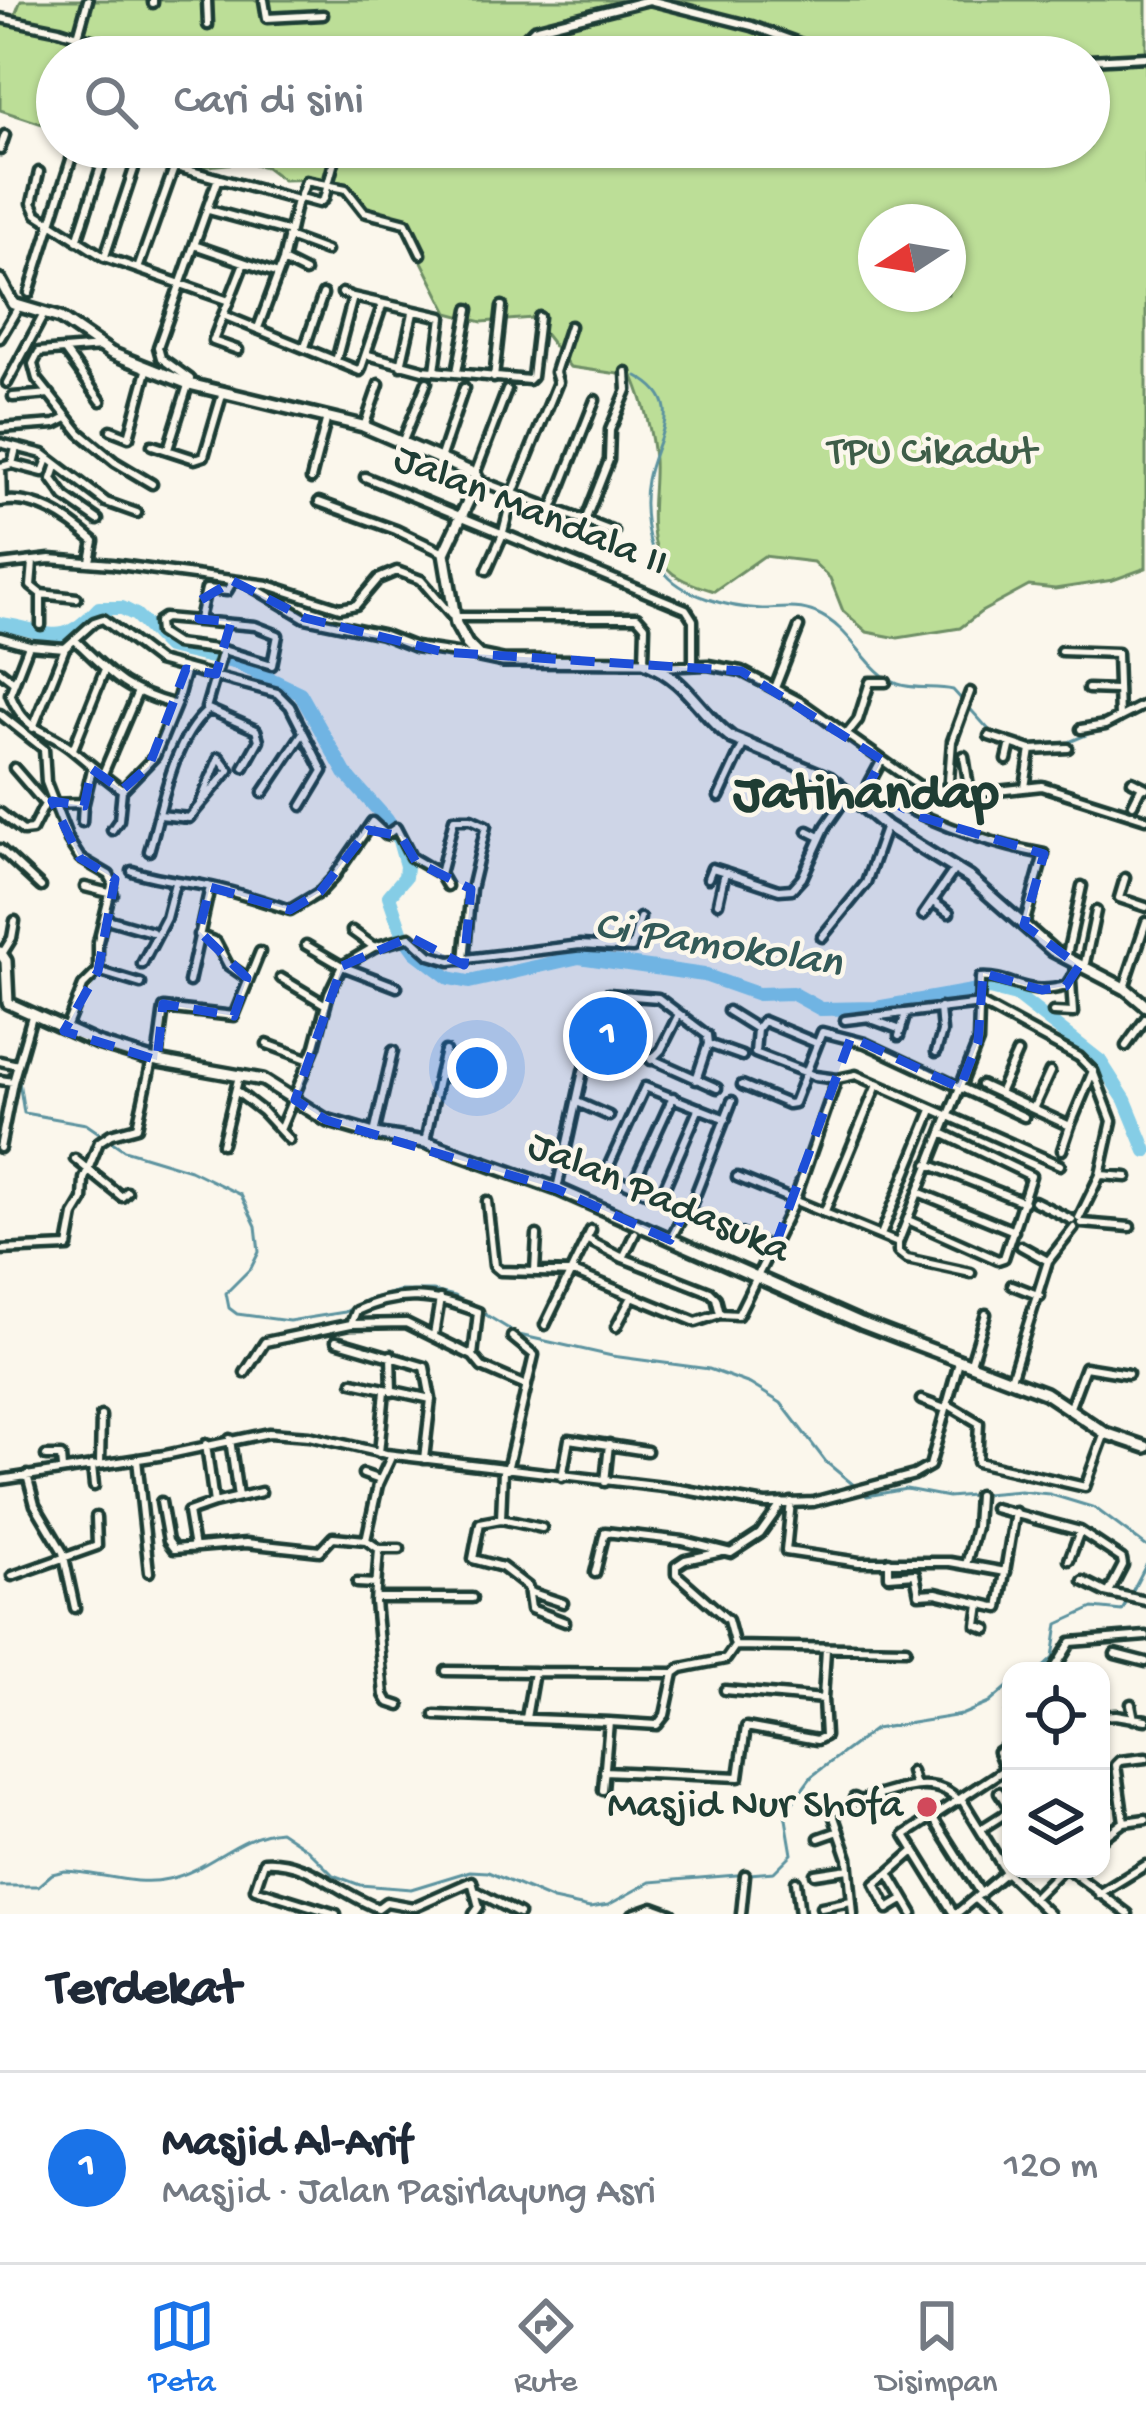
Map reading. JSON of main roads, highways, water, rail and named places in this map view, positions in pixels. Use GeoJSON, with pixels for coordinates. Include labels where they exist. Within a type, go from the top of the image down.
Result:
{"type":"FeatureCollection","features":[{"type":"Feature","properties":{"kind":"waterway"},"geometry":{"type":"LineString","coordinates":[[637,376],[653,387],[665,410],[647,480],[645,514],[652,549],[670,578],[721,603],[816,613],[840,629],[887,678],[905,686],[953,690],[991,732],[1010,741]]}},
{"type":"Feature","properties":{"kind":"waterway","name":"Ci Pamokolan"},"geometry":{"type":"LineString","coordinates":[[0,624],[63,634],[99,608],[122,608],[136,615],[168,647],[237,663],[300,693],[345,773],[398,837],[405,877],[389,896],[402,934],[415,952],[449,978],[469,982],[579,957],[704,975],[758,994],[792,993],[821,1009],[876,1008],[989,988],[1016,995],[1100,1061],[1125,1100],[1146,1151]]}},
{"type":"Feature","properties":{"kind":"waterway"},"geometry":{"type":"LineString","coordinates":[[1024,745],[1069,742],[1146,710]]}},
{"type":"Feature","properties":{"kind":"waterway"},"geometry":{"type":"LineString","coordinates":[[14,1080],[19,1081],[24,1113],[86,1124],[124,1150],[190,1170],[241,1195],[256,1226],[259,1252],[251,1268],[226,1293],[229,1308],[237,1314],[289,1321],[345,1312],[399,1291],[455,1296],[519,1335],[612,1356],[709,1369],[750,1384],[781,1403],[826,1462],[867,1496],[906,1489],[948,1497],[1020,1491],[1049,1494],[1095,1508],[1146,1546]]}},
{"type":"Feature","properties":{"kind":"waterway"},"geometry":{"type":"LineString","coordinates":[[1049,1662],[1058,1624],[1093,1608],[1122,1611],[1146,1565]]}},
{"type":"Feature","properties":{"kind":"waterway"},"geometry":{"type":"LineString","coordinates":[[0,1886],[38,1886],[52,1874],[65,1871],[143,1881],[168,1879],[251,1839],[280,1831],[333,1875],[360,1885],[411,1889],[470,1871],[488,1872],[553,1900],[590,1908],[608,1905],[650,1882],[774,1872],[792,1854],[785,1813],[812,1776],[875,1729],[961,1715],[1002,1692]]}},
{"type":"Feature","properties":{"kind":"place","name":"Masjid Al-Arif"},"geometry":{"type":"Point","coordinates":[608,1036]}},
{"type":"Feature","properties":{"kind":"place","name":"Masjid Nur Shofa"},"geometry":{"type":"Point","coordinates":[927,1807]}},
{"type":"Feature","properties":{"kind":"district","name":"Jatihandap"},"geometry":{"type":"Point","coordinates":[866,797]}},
{"type":"Feature","properties":{"kind":"park label","name":"TPU Cikadut"},"geometry":{"type":"Point","coordinates":[932,454]}}]}
